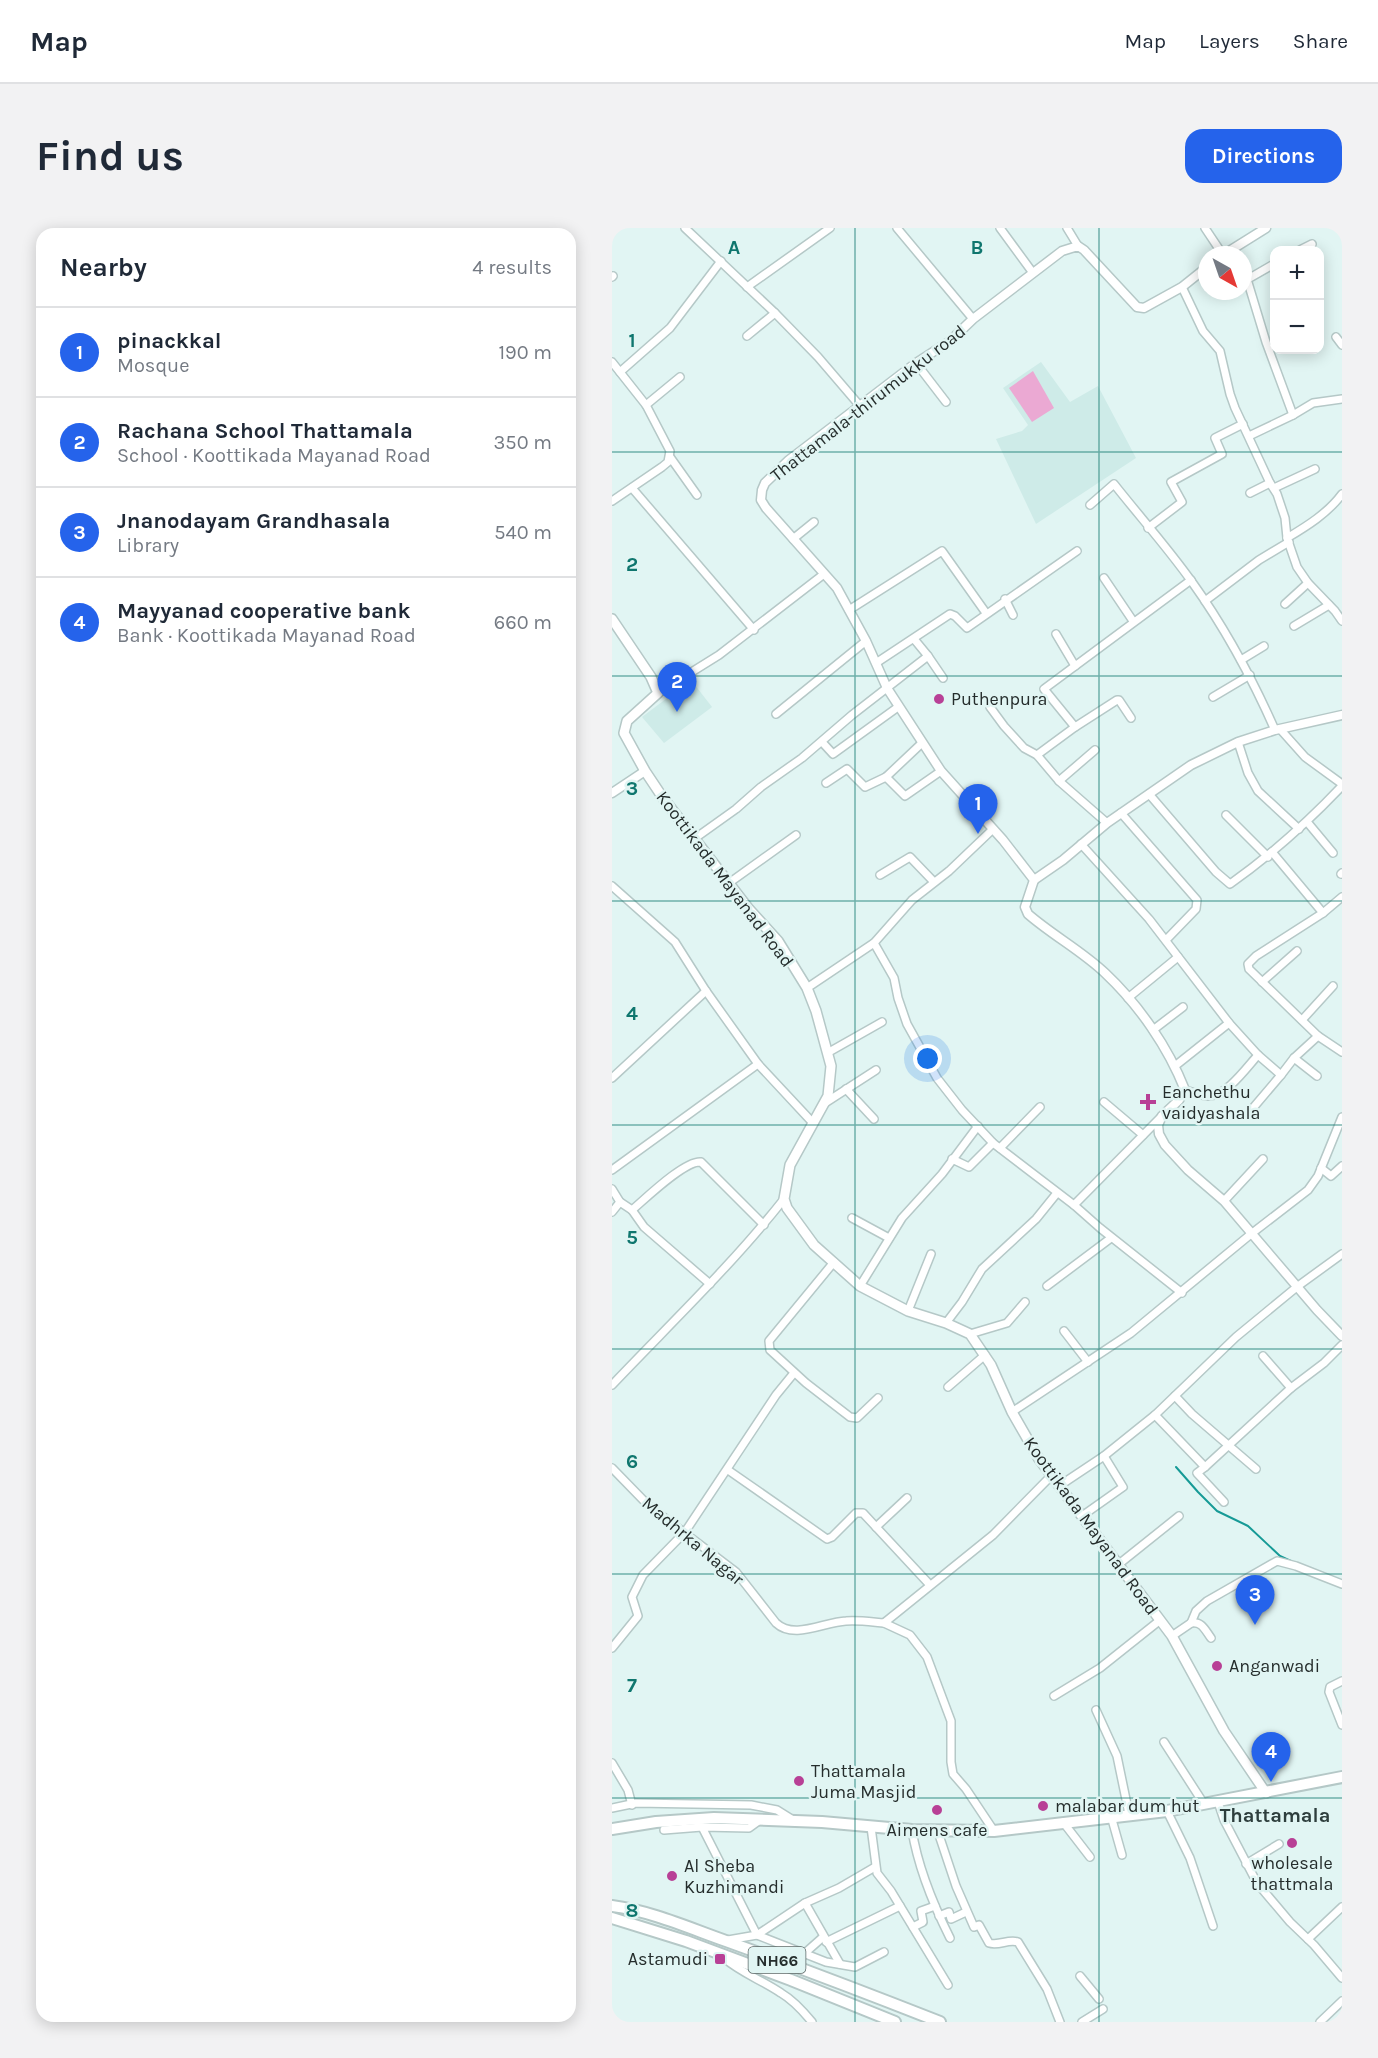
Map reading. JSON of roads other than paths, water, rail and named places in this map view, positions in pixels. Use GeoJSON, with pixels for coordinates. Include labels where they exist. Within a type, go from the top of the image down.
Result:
{"type":"FeatureCollection","features":[{"type":"Feature","properties":{"kind":"main road"},"geometry":{"type":"LineString","coordinates":[[612,619],[651,677],[658,693]]}},
{"type":"Feature","properties":{"kind":"main road","name":"Koottikada Mayanad Road"},"geometry":{"type":"LineString","coordinates":[[658,693],[627,721],[624,733],[645,771],[694,838],[778,941],[807,988],[829,1052],[831,1066],[828,1096],[790,1165],[784,1199],[787,1208],[814,1245],[860,1286],[908,1311],[946,1323],[970,1334],[991,1365],[1012,1412],[1039,1459],[1172,1636],[1224,1731],[1266,1793]]}},
{"type":"Feature","properties":{"kind":"main road"},"geometry":{"type":"LineString","coordinates":[[612,1829],[656,1822],[714,1818],[822,1822],[912,1830],[994,1831],[1167,1811],[1342,1777]]}},
{"type":"Feature","properties":{"kind":"main road","name":"NH66"},"geometry":{"type":"LineString","coordinates":[[612,1906],[646,1914],[819,1974],[940,2022]]}},
{"type":"Feature","properties":{"kind":"main road","name":"NH66"},"geometry":{"type":"LineString","coordinates":[[612,1918],[662,1932],[718,1952],[895,2022]]}},
{"type":"Feature","properties":{"kind":"street"},"geometry":{"type":"LineString","coordinates":[[685,228],[775,313],[818,357],[860,406]]}},
{"type":"Feature","properties":{"kind":"street"},"geometry":{"type":"LineString","coordinates":[[747,287],[830,228]]}},
{"type":"Feature","properties":{"kind":"street"},"geometry":{"type":"LineString","coordinates":[[897,228],[973,319]]}},
{"type":"Feature","properties":{"kind":"street"},"geometry":{"type":"LineString","coordinates":[[1000,228],[1033,273]]}},
{"type":"Feature","properties":{"kind":"street"},"geometry":{"type":"LineString","coordinates":[[1066,228],[1077,246],[1089,255],[1137,307],[1144,308],[1182,287],[1198,274]]}},
{"type":"Feature","properties":{"kind":"street"},"geometry":{"type":"LineString","coordinates":[[1206,228],[1217,246]]}},
{"type":"Feature","properties":{"kind":"street"},"geometry":{"type":"LineString","coordinates":[[1235,246],[1266,228]]}},
{"type":"Feature","properties":{"kind":"street"},"geometry":{"type":"LineString","coordinates":[[1308,246],[1312,244]]}},
{"type":"Feature","properties":{"kind":"street","name":"Thattamala-thirumukku road"},"geometry":{"type":"LineString","coordinates":[[1034,880],[993,829],[941,771],[887,688],[866,641],[837,588],[763,504],[762,490],[765,483],[789,460],[916,363],[950,341],[973,319],[1062,251],[1077,246]]}},
{"type":"Feature","properties":{"kind":"street"},"geometry":{"type":"LineString","coordinates":[[620,372],[670,328],[721,261]]}},
{"type":"Feature","properties":{"kind":"street"},"geometry":{"type":"LineString","coordinates":[[1252,277],[1270,267]]}},
{"type":"Feature","properties":{"kind":"street"},"geometry":{"type":"LineString","coordinates":[[1182,287],[1203,331],[1220,351],[1230,394],[1285,518],[1288,540],[1297,567],[1308,583],[1342,618]]}},
{"type":"Feature","properties":{"kind":"street"},"geometry":{"type":"LineString","coordinates":[[1252,293],[1266,342],[1293,415]]}},
{"type":"Feature","properties":{"kind":"street"},"geometry":{"type":"LineString","coordinates":[[747,336],[775,313]]}},
{"type":"Feature","properties":{"kind":"street"},"geometry":{"type":"LineString","coordinates":[[1336,337],[1342,345]]}},
{"type":"Feature","properties":{"kind":"street"},"geometry":{"type":"LineString","coordinates":[[1266,342],[1270,340]]}},
{"type":"Feature","properties":{"kind":"street"},"geometry":{"type":"LineString","coordinates":[[612,362],[646,405],[670,451],[668,462],[612,501]]}},
{"type":"Feature","properties":{"kind":"street"},"geometry":{"type":"LineString","coordinates":[[916,363],[946,402]]}},
{"type":"Feature","properties":{"kind":"street"},"geometry":{"type":"LineString","coordinates":[[646,405],[680,377]]}},
{"type":"Feature","properties":{"kind":"street"},"geometry":{"type":"LineString","coordinates":[[1249,436],[1313,403],[1342,399]]}},
{"type":"Feature","properties":{"kind":"street"},"geometry":{"type":"LineString","coordinates":[[1148,528],[1182,502],[1171,482],[1222,454],[1215,438],[1243,424]]}},
{"type":"Feature","properties":{"kind":"street"},"geometry":{"type":"LineString","coordinates":[[670,457],[697,495]]}},
{"type":"Feature","properties":{"kind":"street"},"geometry":{"type":"LineString","coordinates":[[1250,493],[1315,469]]}},
{"type":"Feature","properties":{"kind":"street"},"geometry":{"type":"LineString","coordinates":[[1090,505],[1114,484],[1191,580],[1205,601],[1250,675],[1277,730],[1305,757],[1342,785],[1308,823],[1230,884],[1216,872],[1149,795]]}},
{"type":"Feature","properties":{"kind":"street"},"geometry":{"type":"LineString","coordinates":[[632,488],[754,630]]}},
{"type":"Feature","properties":{"kind":"street"},"geometry":{"type":"LineString","coordinates":[[1205,601],[1306,526],[1335,503],[1342,494]]}},
{"type":"Feature","properties":{"kind":"street"},"geometry":{"type":"LineString","coordinates":[[793,539],[814,522]]}},
{"type":"Feature","properties":{"kind":"street"},"geometry":{"type":"LineString","coordinates":[[849,610],[942,551],[986,614]]}},
{"type":"Feature","properties":{"kind":"street"},"geometry":{"type":"LineString","coordinates":[[876,663],[950,614],[967,628],[1005,599],[1077,551]]}},
{"type":"Feature","properties":{"kind":"street"},"geometry":{"type":"LineString","coordinates":[[658,693],[754,630],[824,574]]}},
{"type":"Feature","properties":{"kind":"street"},"geometry":{"type":"LineString","coordinates":[[1104,578],[1133,621]]}},
{"type":"Feature","properties":{"kind":"street"},"geometry":{"type":"LineString","coordinates":[[1075,728],[1044,689],[1191,580]]}},
{"type":"Feature","properties":{"kind":"street"},"geometry":{"type":"LineString","coordinates":[[1285,604],[1308,583]]}},
{"type":"Feature","properties":{"kind":"street"},"geometry":{"type":"LineString","coordinates":[[1005,599],[1013,615]]}},
{"type":"Feature","properties":{"kind":"street"},"geometry":{"type":"LineString","coordinates":[[1294,626],[1329,605]]}},
{"type":"Feature","properties":{"kind":"street"},"geometry":{"type":"LineString","coordinates":[[1056,634],[1075,666]]}},
{"type":"Feature","properties":{"kind":"street"},"geometry":{"type":"LineString","coordinates":[[914,639],[943,678]]}},
{"type":"Feature","properties":{"kind":"street"},"geometry":{"type":"LineString","coordinates":[[776,714],[866,641]]}},
{"type":"Feature","properties":{"kind":"street"},"geometry":{"type":"LineString","coordinates":[[1241,660],[1264,646]]}},
{"type":"Feature","properties":{"kind":"street"},"geometry":{"type":"LineString","coordinates":[[694,838],[822,742],[852,715],[928,656]]}},
{"type":"Feature","properties":{"kind":"street"},"geometry":{"type":"LineString","coordinates":[[1213,697],[1250,675]]}},
{"type":"Feature","properties":{"kind":"street"},"geometry":{"type":"LineString","coordinates":[[1037,755],[1117,700],[1131,718]]}},
{"type":"Feature","properties":{"kind":"street"},"geometry":{"type":"LineString","coordinates":[[990,706],[1024,748],[1037,755],[1059,781],[1107,823]]}},
{"type":"Feature","properties":{"kind":"street"},"geometry":{"type":"LineString","coordinates":[[822,742],[833,754],[898,707]]}},
{"type":"Feature","properties":{"kind":"street"},"geometry":{"type":"LineString","coordinates":[[1185,1090],[1175,1066],[1153,1030],[1105,972],[1028,914],[1024,907],[1034,880],[1063,860],[1107,823],[1191,765],[1238,742],[1277,730],[1342,715]]}},
{"type":"Feature","properties":{"kind":"street"},"geometry":{"type":"LineString","coordinates":[[826,783],[848,769],[865,787],[886,777],[922,742]]}},
{"type":"Feature","properties":{"kind":"street"},"geometry":{"type":"LineString","coordinates":[[1238,742],[1248,773],[1258,790],[1299,829]]}},
{"type":"Feature","properties":{"kind":"street"},"geometry":{"type":"LineString","coordinates":[[1059,781],[1095,750]]}},
{"type":"Feature","properties":{"kind":"street"},"geometry":{"type":"LineString","coordinates":[[612,793],[645,771]]}},
{"type":"Feature","properties":{"kind":"street"},"geometry":{"type":"LineString","coordinates":[[886,777],[905,796],[941,771]]}},
{"type":"Feature","properties":{"kind":"street"},"geometry":{"type":"LineString","coordinates":[[1121,813],[1197,900],[1196,909],[1166,940]]}},
{"type":"Feature","properties":{"kind":"street"},"geometry":{"type":"LineString","coordinates":[[1226,815],[1270,855],[1323,913]]}},
{"type":"Feature","properties":{"kind":"street"},"geometry":{"type":"LineString","coordinates":[[1308,823],[1333,853]]}},
{"type":"Feature","properties":{"kind":"street"},"geometry":{"type":"LineString","coordinates":[[807,988],[874,943],[912,900],[950,871],[993,829]]}},
{"type":"Feature","properties":{"kind":"street"},"geometry":{"type":"LineString","coordinates":[[729,883],[796,835]]}},
{"type":"Feature","properties":{"kind":"street"},"geometry":{"type":"LineString","coordinates":[[1081,844],[1149,919],[1230,1023],[1258,1055],[1281,1075]]}},
{"type":"Feature","properties":{"kind":"street"},"geometry":{"type":"LineString","coordinates":[[880,874],[910,857],[934,882]]}},
{"type":"Feature","properties":{"kind":"street"},"geometry":{"type":"LineString","coordinates":[[612,886],[675,942],[706,991],[758,1064],[813,1123]]}},
{"type":"Feature","properties":{"kind":"street"},"geometry":{"type":"LineString","coordinates":[[1340,902],[1252,959],[1248,964],[1249,969],[1318,1036],[1342,1052]]}},
{"type":"Feature","properties":{"kind":"street"},"geometry":{"type":"LineString","coordinates":[[874,943],[894,978],[907,1024],[937,1078],[962,1110],[1000,1149],[1074,1205],[1111,1238],[1182,1293]]}},
{"type":"Feature","properties":{"kind":"street"},"geometry":{"type":"LineString","coordinates":[[1262,982],[1297,951]]}},
{"type":"Feature","properties":{"kind":"street"},"geometry":{"type":"LineString","coordinates":[[1128,998],[1179,957]]}},
{"type":"Feature","properties":{"kind":"street"},"geometry":{"type":"LineString","coordinates":[[1302,1020],[1333,986]]}},
{"type":"Feature","properties":{"kind":"street"},"geometry":{"type":"LineString","coordinates":[[612,1078],[706,991]]}},
{"type":"Feature","properties":{"kind":"street"},"geometry":{"type":"LineString","coordinates":[[1153,1030],[1184,1007]]}},
{"type":"Feature","properties":{"kind":"street"},"geometry":{"type":"LineString","coordinates":[[829,1052],[882,1022]]}},
{"type":"Feature","properties":{"kind":"street"},"geometry":{"type":"LineString","coordinates":[[1175,1066],[1230,1023]]}},
{"type":"Feature","properties":{"kind":"street"},"geometry":{"type":"LineString","coordinates":[[1253,1108],[1294,1058],[1318,1036]]}},
{"type":"Feature","properties":{"kind":"street"},"geometry":{"type":"LineString","coordinates":[[1185,1090],[1208,1096],[1216,1095],[1225,1090],[1258,1055]]}},
{"type":"Feature","properties":{"kind":"street"},"geometry":{"type":"LineString","coordinates":[[1294,1058],[1317,1076]]}},
{"type":"Feature","properties":{"kind":"street"},"geometry":{"type":"LineString","coordinates":[[612,1170],[758,1064]]}},
{"type":"Feature","properties":{"kind":"street"},"geometry":{"type":"LineString","coordinates":[[823,1105],[876,1070]]}},
{"type":"Feature","properties":{"kind":"street"},"geometry":{"type":"LineString","coordinates":[[846,1089],[874,1119]]}},
{"type":"Feature","properties":{"kind":"street"},"geometry":{"type":"LineString","coordinates":[[1074,1205],[1179,1100],[1185,1090]]}},
{"type":"Feature","properties":{"kind":"street"},"geometry":{"type":"LineString","coordinates":[[1104,1102],[1143,1134]]}},
{"type":"Feature","properties":{"kind":"street"},"geometry":{"type":"LineString","coordinates":[[1000,1149],[1040,1107]]}},
{"type":"Feature","properties":{"kind":"street"},"geometry":{"type":"LineString","coordinates":[[1162,1116],[1158,1125],[1159,1134],[1165,1145],[1188,1170],[1224,1201],[1342,1336]]}},
{"type":"Feature","properties":{"kind":"street"},"geometry":{"type":"LineString","coordinates":[[1012,1412],[1131,1333],[1308,1190],[1318,1176],[1342,1117]]}},
{"type":"Feature","properties":{"kind":"street"},"geometry":{"type":"LineString","coordinates":[[860,1286],[902,1218],[978,1126]]}},
{"type":"Feature","properties":{"kind":"street"},"geometry":{"type":"LineString","coordinates":[[952,1159],[969,1167],[993,1143]]}},
{"type":"Feature","properties":{"kind":"street"},"geometry":{"type":"LineString","coordinates":[[1224,1201],[1263,1159]]}},
{"type":"Feature","properties":{"kind":"street"},"geometry":{"type":"LineString","coordinates":[[632,1210],[673,1176],[696,1162],[706,1166],[764,1225]]}},
{"type":"Feature","properties":{"kind":"street"},"geometry":{"type":"LineString","coordinates":[[1321,1168],[1331,1176],[1342,1166]]}},
{"type":"Feature","properties":{"kind":"street"},"geometry":{"type":"LineString","coordinates":[[612,1189],[620,1202],[632,1210],[644,1227],[710,1284]]}},
{"type":"Feature","properties":{"kind":"street"},"geometry":{"type":"LineString","coordinates":[[946,1323],[982,1269],[1036,1219],[1057,1193]]}},
{"type":"Feature","properties":{"kind":"street"},"geometry":{"type":"LineString","coordinates":[[612,1385],[710,1284],[764,1225],[784,1199]]}},
{"type":"Feature","properties":{"kind":"street"},"geometry":{"type":"LineString","coordinates":[[612,1212],[620,1202]]}},
{"type":"Feature","properties":{"kind":"street"},"geometry":{"type":"LineString","coordinates":[[852,1218],[889,1238]]}},
{"type":"Feature","properties":{"kind":"street"},"geometry":{"type":"LineString","coordinates":[[1047,1286],[1111,1238]]}},
{"type":"Feature","properties":{"kind":"street"},"geometry":{"type":"LineString","coordinates":[[908,1311],[931,1254]]}},
{"type":"Feature","properties":{"kind":"street"},"geometry":{"type":"LineString","coordinates":[[1059,1486],[1104,1456],[1155,1415],[1236,1337],[1342,1254]]}},
{"type":"Feature","properties":{"kind":"street"},"geometry":{"type":"LineString","coordinates":[[834,1262],[770,1341],[770,1350],[795,1373],[854,1418],[857,1418],[878,1398]]}},
{"type":"Feature","properties":{"kind":"street"},"geometry":{"type":"LineString","coordinates":[[970,1334],[1007,1323],[1025,1302]]}},
{"type":"Feature","properties":{"kind":"street"},"geometry":{"type":"LineString","coordinates":[[1064,1330],[1088,1362]]}},
{"type":"Feature","properties":{"kind":"street"},"geometry":{"type":"LineString","coordinates":[[1224,1502],[1197,1473],[1342,1345]]}},
{"type":"Feature","properties":{"kind":"street"},"geometry":{"type":"LineString","coordinates":[[948,1388],[985,1355]]}},
{"type":"Feature","properties":{"kind":"street"},"geometry":{"type":"LineString","coordinates":[[1263,1356],[1291,1388]]}},
{"type":"Feature","properties":{"kind":"street"},"geometry":{"type":"LineString","coordinates":[[612,1648],[638,1616],[632,1597],[643,1575],[685,1532],[776,1395],[795,1373]]}},
{"type":"Feature","properties":{"kind":"street"},"geometry":{"type":"LineString","coordinates":[[1175,1396],[1256,1468]]}},
{"type":"Feature","properties":{"kind":"street"},"geometry":{"type":"LineString","coordinates":[[1155,1415],[1204,1467]]}},
{"type":"Feature","properties":{"kind":"street"},"geometry":{"type":"LineString","coordinates":[[1082,1516],[1123,1487],[1104,1456]]}},
{"type":"Feature","properties":{"kind":"street","name":"Madhrka Nagar"},"geometry":{"type":"LineString","coordinates":[[612,1468],[649,1506],[736,1572],[782,1628],[792,1631],[845,1621],[884,1623]]}},
{"type":"Feature","properties":{"kind":"street"},"geometry":{"type":"LineString","coordinates":[[728,1470],[827,1539],[858,1512],[863,1513],[930,1585]]}},
{"type":"Feature","properties":{"kind":"street"},"geometry":{"type":"LineString","coordinates":[[994,1831],[953,1774],[951,1721],[927,1657],[910,1635],[884,1623],[993,1535],[1052,1475]]}},
{"type":"Feature","properties":{"kind":"street"},"geometry":{"type":"LineString","coordinates":[[876,1527],[907,1498]]}},
{"type":"Feature","properties":{"kind":"street"},"geometry":{"type":"LineString","coordinates":[[1119,1564],[1179,1516]]}},
{"type":"Feature","properties":{"kind":"street"},"geometry":{"type":"LineString","coordinates":[[1191,1623],[1196,1611],[1207,1601],[1277,1562],[1296,1566],[1342,1584]]}},
{"type":"Feature","properties":{"kind":"street"},"geometry":{"type":"LineString","coordinates":[[1054,1696],[1100,1668],[1159,1621]]}},
{"type":"Feature","properties":{"kind":"street"},"geometry":{"type":"LineString","coordinates":[[1172,1636],[1196,1622],[1202,1625],[1211,1638]]}},
{"type":"Feature","properties":{"kind":"street"},"geometry":{"type":"LineString","coordinates":[[1342,1681],[1330,1687],[1329,1692],[1342,1725]]}},
{"type":"Feature","properties":{"kind":"street"},"geometry":{"type":"LineString","coordinates":[[1096,1710],[1117,1756],[1129,1814]]}},
{"type":"Feature","properties":{"kind":"street"},"geometry":{"type":"LineString","coordinates":[[1164,1743],[1204,1804]]}},
{"type":"Feature","properties":{"kind":"street"},"geometry":{"type":"LineString","coordinates":[[612,1764],[628,1790],[632,1805]]}},
{"type":"Feature","properties":{"kind":"street"},"geometry":{"type":"LineString","coordinates":[[1218,1802],[1245,1863],[1261,1889],[1342,1978]]}},
{"type":"Feature","properties":{"kind":"street"},"geometry":{"type":"LineString","coordinates":[[612,1808],[679,1803],[751,1805],[777,1810],[795,1822]]}},
{"type":"Feature","properties":{"kind":"street"},"geometry":{"type":"LineString","coordinates":[[1167,1811],[1190,1858],[1214,1926]]}},
{"type":"Feature","properties":{"kind":"street"},"geometry":{"type":"LineString","coordinates":[[1111,1816],[1122,1856]]}},
{"type":"Feature","properties":{"kind":"street"},"geometry":{"type":"LineString","coordinates":[[664,1830],[702,1827],[749,1828],[760,1820]]}},
{"type":"Feature","properties":{"kind":"street"},"geometry":{"type":"LineString","coordinates":[[1063,1822],[1090,1857]]}},
{"type":"Feature","properties":{"kind":"street"},"geometry":{"type":"LineString","coordinates":[[702,1827],[757,1935],[826,1962],[855,1967],[884,1952]]}},
{"type":"Feature","properties":{"kind":"street"},"geometry":{"type":"LineString","coordinates":[[871,1827],[875,1867],[880,1878],[900,1906],[948,1985]]}},
{"type":"Feature","properties":{"kind":"street"},"geometry":{"type":"LineString","coordinates":[[937,1829],[966,1912],[974,1927],[979,1925],[989,1942],[995,1944],[1008,1941],[1018,1942],[1047,1989],[1060,2022]]}},
{"type":"Feature","properties":{"kind":"street"},"geometry":{"type":"LineString","coordinates":[[912,1830],[916,1852],[935,1906],[950,1938]]}},
{"type":"Feature","properties":{"kind":"street"},"geometry":{"type":"LineString","coordinates":[[1245,1863],[1279,1845]]}},
{"type":"Feature","properties":{"kind":"street"},"geometry":{"type":"LineString","coordinates":[[724,1941],[757,1935],[805,1903],[839,1888],[875,1867]]}},
{"type":"Feature","properties":{"kind":"street"},"geometry":{"type":"LineString","coordinates":[[805,1903],[840,1964]]}},
{"type":"Feature","properties":{"kind":"street"},"geometry":{"type":"LineString","coordinates":[[805,1953],[825,1940],[900,1906]]}},
{"type":"Feature","properties":{"kind":"street"},"geometry":{"type":"LineString","coordinates":[[913,1927],[923,1922],[921,1911],[935,1906]]}},
{"type":"Feature","properties":{"kind":"street"},"geometry":{"type":"LineString","coordinates":[[1308,1939],[1342,1906]]}},
{"type":"Feature","properties":{"kind":"street"},"geometry":{"type":"LineString","coordinates":[[939,1916],[949,1912],[951,1918],[966,1912]]}},
{"type":"Feature","properties":{"kind":"street"},"geometry":{"type":"LineString","coordinates":[[718,1952],[737,1969],[781,1993],[812,2022]]}},
{"type":"Feature","properties":{"kind":"street"},"geometry":{"type":"LineString","coordinates":[[1080,1976],[1099,1999]]}},
{"type":"Feature","properties":{"kind":"street"},"geometry":{"type":"LineString","coordinates":[[1320,2022],[1342,2001]]}},
{"type":"Feature","properties":{"kind":"street"},"geometry":{"type":"LineString","coordinates":[[1082,2022],[1103,2009]]}},
{"type":"Feature","properties":{"kind":"waterway"},"geometry":{"type":"LineString","coordinates":[[1176,1467],[1217,1511],[1248,1526],[1280,1556],[1293,1562]]}},
{"type":"Feature","properties":{"kind":"place","name":"Puthenpura"},"geometry":{"type":"Point","coordinates":[939,699]}},
{"type":"Feature","properties":{"kind":"place","name":"Rachana School Thattamala"},"geometry":{"type":"Point","coordinates":[677,712]}},
{"type":"Feature","properties":{"kind":"place","name":"pinackkal"},"geometry":{"type":"Point","coordinates":[978,834]}},
{"type":"Feature","properties":{"kind":"place","name":"Eanchethu vaidyashala"},"geometry":{"type":"Point","coordinates":[1148,1102]}},
{"type":"Feature","properties":{"kind":"place","name":"Jnanodayam Grandhasala"},"geometry":{"type":"Point","coordinates":[1255,1625]}},
{"type":"Feature","properties":{"kind":"place","name":"Anganwadi"},"geometry":{"type":"Point","coordinates":[1217,1666]}},
{"type":"Feature","properties":{"kind":"place","name":"Thattamala Juma Masjid"},"geometry":{"type":"Point","coordinates":[799,1781]}},
{"type":"Feature","properties":{"kind":"place","name":"Mayyanad cooperative bank"},"geometry":{"type":"Point","coordinates":[1271,1782]}},
{"type":"Feature","properties":{"kind":"place","name":"malabar dum hut"},"geometry":{"type":"Point","coordinates":[1043,1806]}},
{"type":"Feature","properties":{"kind":"place","name":"Aimens cafe"},"geometry":{"type":"Point","coordinates":[937,1810]}},
{"type":"Feature","properties":{"kind":"place","name":"wholesale thattmala"},"geometry":{"type":"Point","coordinates":[1292,1843]}},
{"type":"Feature","properties":{"kind":"place","name":"Al Sheba Kuzhimandi"},"geometry":{"type":"Point","coordinates":[672,1876]}},
{"type":"Feature","properties":{"kind":"place","name":"Astamudi"},"geometry":{"type":"Point","coordinates":[720,1959]}},
{"type":"Feature","properties":{"kind":"district","name":"Thattamala"},"geometry":{"type":"Point","coordinates":[1275,1815]}}]}
